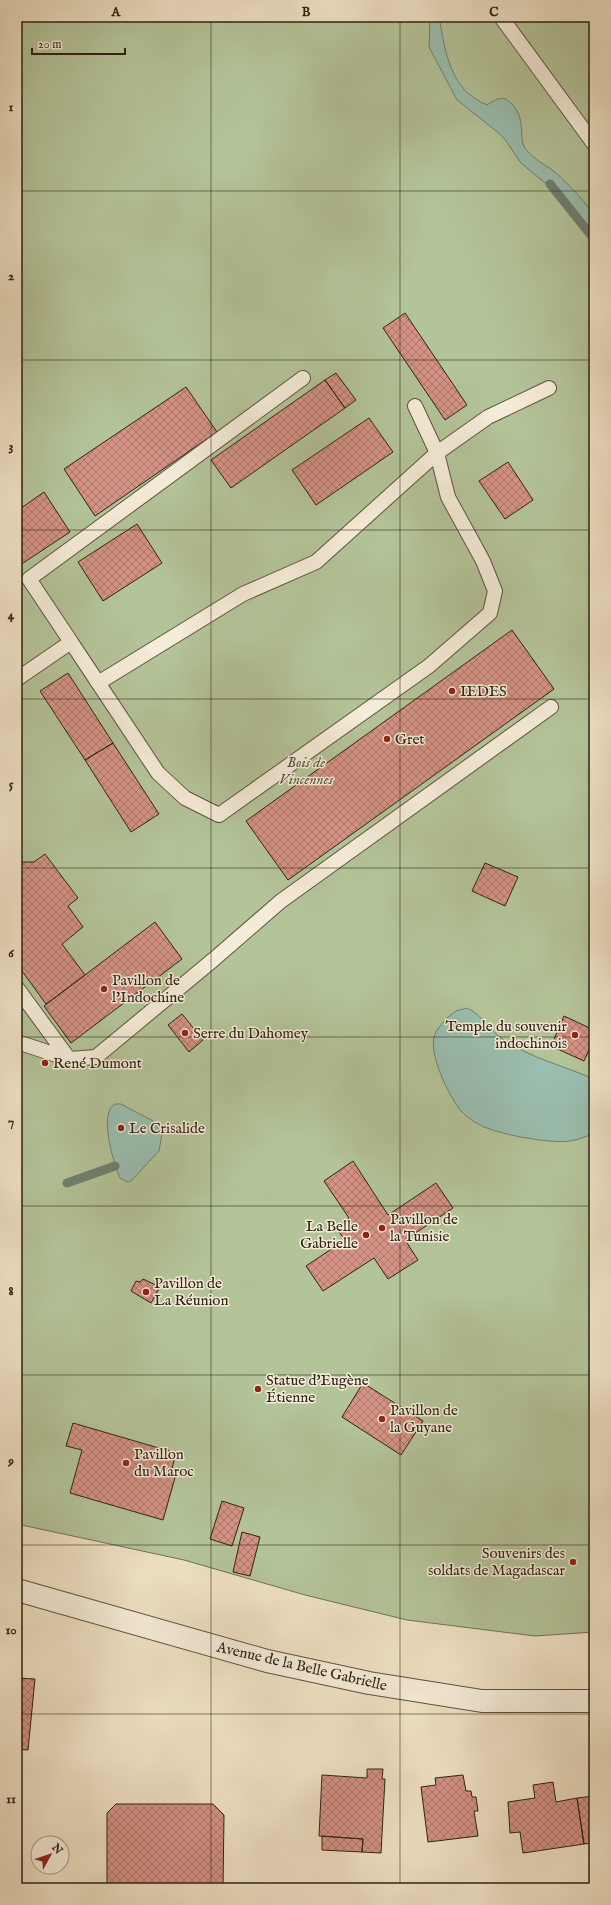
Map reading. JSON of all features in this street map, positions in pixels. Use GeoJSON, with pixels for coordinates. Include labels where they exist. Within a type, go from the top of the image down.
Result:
{"type":"FeatureCollection","features":[{"type":"Feature","properties":{"kind":"street","name":"Avenue de la Belle Gabrielle"},"geometry":{"type":"LineString","coordinates":[[17,1590],[268,1661],[369,1683],[482,1700],[594,1701]]}},
{"type":"Feature","properties":{"kind":"lane"},"geometry":{"type":"LineString","coordinates":[[501,17],[594,144]]}},
{"type":"Feature","properties":{"kind":"lane"},"geometry":{"type":"LineString","coordinates":[[303,378],[29,579],[158,773],[185,798],[219,815],[430,666],[490,613],[495,591],[483,561],[448,497],[437,453],[415,406]]}},
{"type":"Feature","properties":{"kind":"lane"},"geometry":{"type":"LineString","coordinates":[[98,683],[243,594],[316,562],[437,453],[488,417],[549,388]]}},
{"type":"Feature","properties":{"kind":"lane"},"geometry":{"type":"LineString","coordinates":[[17,678],[71,642]]}},
{"type":"Feature","properties":{"kind":"lane"},"geometry":{"type":"LineString","coordinates":[[17,1042],[69,1059],[96,1057],[213,960],[281,901],[551,707]]}},
{"type":"Feature","properties":{"kind":"lane"},"geometry":{"type":"LineString","coordinates":[[17,988],[69,1059]]}},
{"type":"Feature","properties":{"kind":"green space","name":"Bois de Vincennes"},"geometry":{"type":"Polygon","coordinates":[[[17,17],[594,17],[594,1632],[535,1636],[407,1620],[305,1595],[184,1560],[17,1524],[17,17]]]}},
{"type":"Feature","properties":{"kind":"shaded area"},"geometry":{"type":"Polygon","coordinates":[[[430,17],[439,17],[444,44],[451,68],[464,90],[474,98],[487,105],[502,98],[511,103],[516,109],[521,121],[522,139],[525,148],[561,178],[587,205],[595,218],[594,234],[568,202],[521,163],[504,138],[457,100],[429,47],[430,17]]]}},
{"type":"Feature","properties":{"kind":"shaded area"},"geometry":{"type":"Polygon","coordinates":[[[467,1008],[478,1015],[494,1032],[514,1046],[536,1057],[594,1079],[594,1134],[561,1142],[537,1140],[509,1135],[486,1128],[473,1121],[461,1111],[440,1074],[433,1042],[436,1031],[447,1018],[456,1011],[467,1008]]]}},
{"type":"Feature","properties":{"kind":"shaded area"},"geometry":{"type":"Polygon","coordinates":[[[115,1104],[121,1104],[153,1121],[162,1134],[159,1151],[131,1181],[127,1182],[120,1178],[114,1162],[109,1140],[108,1118],[110,1109],[115,1104]]]}},
{"type":"Feature","properties":{"kind":"building"},"geometry":{"type":"Polygon","coordinates":[[[405,313],[467,405],[445,420],[383,328],[405,313]]]}},
{"type":"Feature","properties":{"kind":"building"},"geometry":{"type":"Polygon","coordinates":[[[336,373],[356,400],[345,408],[325,380],[336,373]]]}},
{"type":"Feature","properties":{"kind":"building"},"geometry":{"type":"Polygon","coordinates":[[[325,380],[345,408],[231,488],[211,460],[325,380]]]}},
{"type":"Feature","properties":{"kind":"building"},"geometry":{"type":"Polygon","coordinates":[[[186,387],[217,432],[95,516],[64,469],[186,387]]]}},
{"type":"Feature","properties":{"kind":"building"},"geometry":{"type":"Polygon","coordinates":[[[369,418],[393,452],[316,505],[292,470],[369,418]]]}},
{"type":"Feature","properties":{"kind":"building"},"geometry":{"type":"Polygon","coordinates":[[[508,462],[533,500],[505,519],[479,481],[508,462]]]}},
{"type":"Feature","properties":{"kind":"building"},"geometry":{"type":"Polygon","coordinates":[[[44,492],[70,532],[17,567],[17,511],[44,492]]]}},
{"type":"Feature","properties":{"kind":"building"},"geometry":{"type":"Polygon","coordinates":[[[137,524],[162,563],[103,601],[78,562],[137,524]]]}},
{"type":"Feature","properties":{"kind":"building"},"geometry":{"type":"Polygon","coordinates":[[[512,630],[554,689],[288,880],[246,821],[512,630]]]}},
{"type":"Feature","properties":{"kind":"building"},"geometry":{"type":"Polygon","coordinates":[[[68,673],[113,743],[85,760],[40,691],[68,673]]]}},
{"type":"Feature","properties":{"kind":"building"},"geometry":{"type":"Polygon","coordinates":[[[113,743],[159,814],[131,832],[85,760],[113,743]]]}},
{"type":"Feature","properties":{"kind":"building"},"geometry":{"type":"Polygon","coordinates":[[[17,850],[20,862],[34,862],[45,854],[78,898],[68,906],[83,927],[62,944],[85,975],[46,1004],[17,964],[17,850]]]}},
{"type":"Feature","properties":{"kind":"building"},"geometry":{"type":"Polygon","coordinates":[[[485,863],[518,877],[505,906],[472,891],[485,863]]]}},
{"type":"Feature","properties":{"kind":"building","name":"Pavillon de l'Indochine"},"geometry":{"type":"Polygon","coordinates":[[[155,922],[182,959],[71,1043],[44,1006],[155,922]]]}},
{"type":"Feature","properties":{"kind":"building","name":"Serre du Dahomey"},"geometry":{"type":"Polygon","coordinates":[[[182,1014],[203,1040],[189,1052],[168,1025],[182,1014]]]}},
{"type":"Feature","properties":{"kind":"building","name":"Temple du souvenir indochinois"},"geometry":{"type":"Polygon","coordinates":[[[564,1016],[594,1030],[594,1039],[584,1061],[551,1046],[564,1016]]]}},
{"type":"Feature","properties":{"kind":"building","name":"Pavillon de la Tunisie"},"geometry":{"type":"Polygon","coordinates":[[[353,1161],[388,1215],[436,1183],[453,1208],[405,1240],[418,1260],[388,1279],[374,1258],[323,1291],[306,1266],[345,1240],[339,1232],[341,1224],[349,1218],[324,1181],[353,1161]]]}},
{"type":"Feature","properties":{"kind":"building","name":"Pavillon de La Réunion"},"geometry":{"type":"Polygon","coordinates":[[[143,1279],[160,1287],[151,1303],[131,1291],[136,1281],[140,1282],[143,1279]]]}},
{"type":"Feature","properties":{"kind":"building","name":"Pavillon de la Guyane"},"geometry":{"type":"Polygon","coordinates":[[[363,1383],[423,1421],[401,1455],[342,1417],[363,1383]]]}},
{"type":"Feature","properties":{"kind":"building","name":"Pavillon du Maroc"},"geometry":{"type":"Polygon","coordinates":[[[73,1423],[176,1453],[171,1472],[176,1474],[163,1520],[70,1493],[82,1450],[66,1446],[73,1423]]]}},
{"type":"Feature","properties":{"kind":"building"},"geometry":{"type":"Polygon","coordinates":[[[222,1501],[244,1508],[232,1546],[210,1539],[222,1501]]]}},
{"type":"Feature","properties":{"kind":"building"},"geometry":{"type":"Polygon","coordinates":[[[242,1532],[260,1537],[250,1576],[233,1572],[242,1532]]]}},
{"type":"Feature","properties":{"kind":"building"},"geometry":{"type":"Polygon","coordinates":[[[17,1678],[35,1679],[28,1750],[17,1749],[17,1678]]]}},
{"type":"Feature","properties":{"kind":"building"},"geometry":{"type":"Polygon","coordinates":[[[367,1769],[383,1769],[382,1779],[385,1779],[381,1853],[362,1852],[363,1839],[319,1836],[322,1775],[367,1778],[367,1769]]]}},
{"type":"Feature","properties":{"kind":"building"},"geometry":{"type":"Polygon","coordinates":[[[463,1775],[466,1791],[471,1791],[472,1797],[476,1797],[478,1811],[474,1811],[478,1836],[428,1842],[421,1787],[436,1785],[435,1778],[463,1775]]]}},
{"type":"Feature","properties":{"kind":"building"},"geometry":{"type":"Polygon","coordinates":[[[553,1782],[556,1802],[577,1798],[584,1844],[523,1853],[520,1832],[510,1833],[508,1802],[535,1798],[533,1785],[553,1782]]]}},
{"type":"Feature","properties":{"kind":"building"},"geometry":{"type":"Polygon","coordinates":[[[594,1796],[594,1843],[584,1844],[577,1798],[594,1796]]]}},
{"type":"Feature","properties":{"kind":"building"},"geometry":{"type":"Polygon","coordinates":[[[116,1804],[213,1804],[224,1815],[223,1888],[107,1888],[107,1813],[116,1804]]]}},
{"type":"Feature","properties":{"kind":"building"},"geometry":{"type":"Polygon","coordinates":[[[322,1836],[363,1839],[362,1852],[322,1850],[322,1836]]]}},
{"type":"Feature","properties":{"kind":"building"},"geometry":{"type":"Polygon","coordinates":[[[17,1837],[21,1838],[17,1882],[17,1837]]]}},
{"type":"Feature","properties":{"kind":"waterway"},"geometry":{"type":"LineString","coordinates":[[550,184],[594,239]]}},
{"type":"Feature","properties":{"kind":"waterway"},"geometry":{"type":"LineString","coordinates":[[67,1183],[115,1166]]}},
{"type":"Feature","properties":{"kind":"place","name":"IEDES"},"geometry":{"type":"Point","coordinates":[452,691]}},
{"type":"Feature","properties":{"kind":"place","name":"Gret"},"geometry":{"type":"Point","coordinates":[387,739]}},
{"type":"Feature","properties":{"kind":"place","name":"Pavillon de l'Indochine"},"geometry":{"type":"Point","coordinates":[104,989]}},
{"type":"Feature","properties":{"kind":"place","name":"Serre du Dahomey"},"geometry":{"type":"Point","coordinates":[185,1033]}},
{"type":"Feature","properties":{"kind":"place","name":"Temple du souvenir indochinois"},"geometry":{"type":"Point","coordinates":[575,1035]}},
{"type":"Feature","properties":{"kind":"place","name":"René Dumont"},"geometry":{"type":"Point","coordinates":[45,1063]}},
{"type":"Feature","properties":{"kind":"place","name":"Le Crisalide"},"geometry":{"type":"Point","coordinates":[121,1128]}},
{"type":"Feature","properties":{"kind":"place","name":"Pavillon de la Tunisie"},"geometry":{"type":"Point","coordinates":[382,1228]}},
{"type":"Feature","properties":{"kind":"place","name":"La Belle Gabrielle"},"geometry":{"type":"Point","coordinates":[366,1235]}},
{"type":"Feature","properties":{"kind":"place","name":"Pavillon de La Réunion"},"geometry":{"type":"Point","coordinates":[146,1292]}},
{"type":"Feature","properties":{"kind":"place","name":"Statue d'Eugène Étienne"},"geometry":{"type":"Point","coordinates":[258,1389]}},
{"type":"Feature","properties":{"kind":"place","name":"Pavillon de la Guyane"},"geometry":{"type":"Point","coordinates":[382,1419]}},
{"type":"Feature","properties":{"kind":"place","name":"Pavillon du Maroc"},"geometry":{"type":"Point","coordinates":[126,1463]}},
{"type":"Feature","properties":{"kind":"place","name":"Souvenirs des soldats de Magadascar"},"geometry":{"type":"Point","coordinates":[573,1562]}}]}
